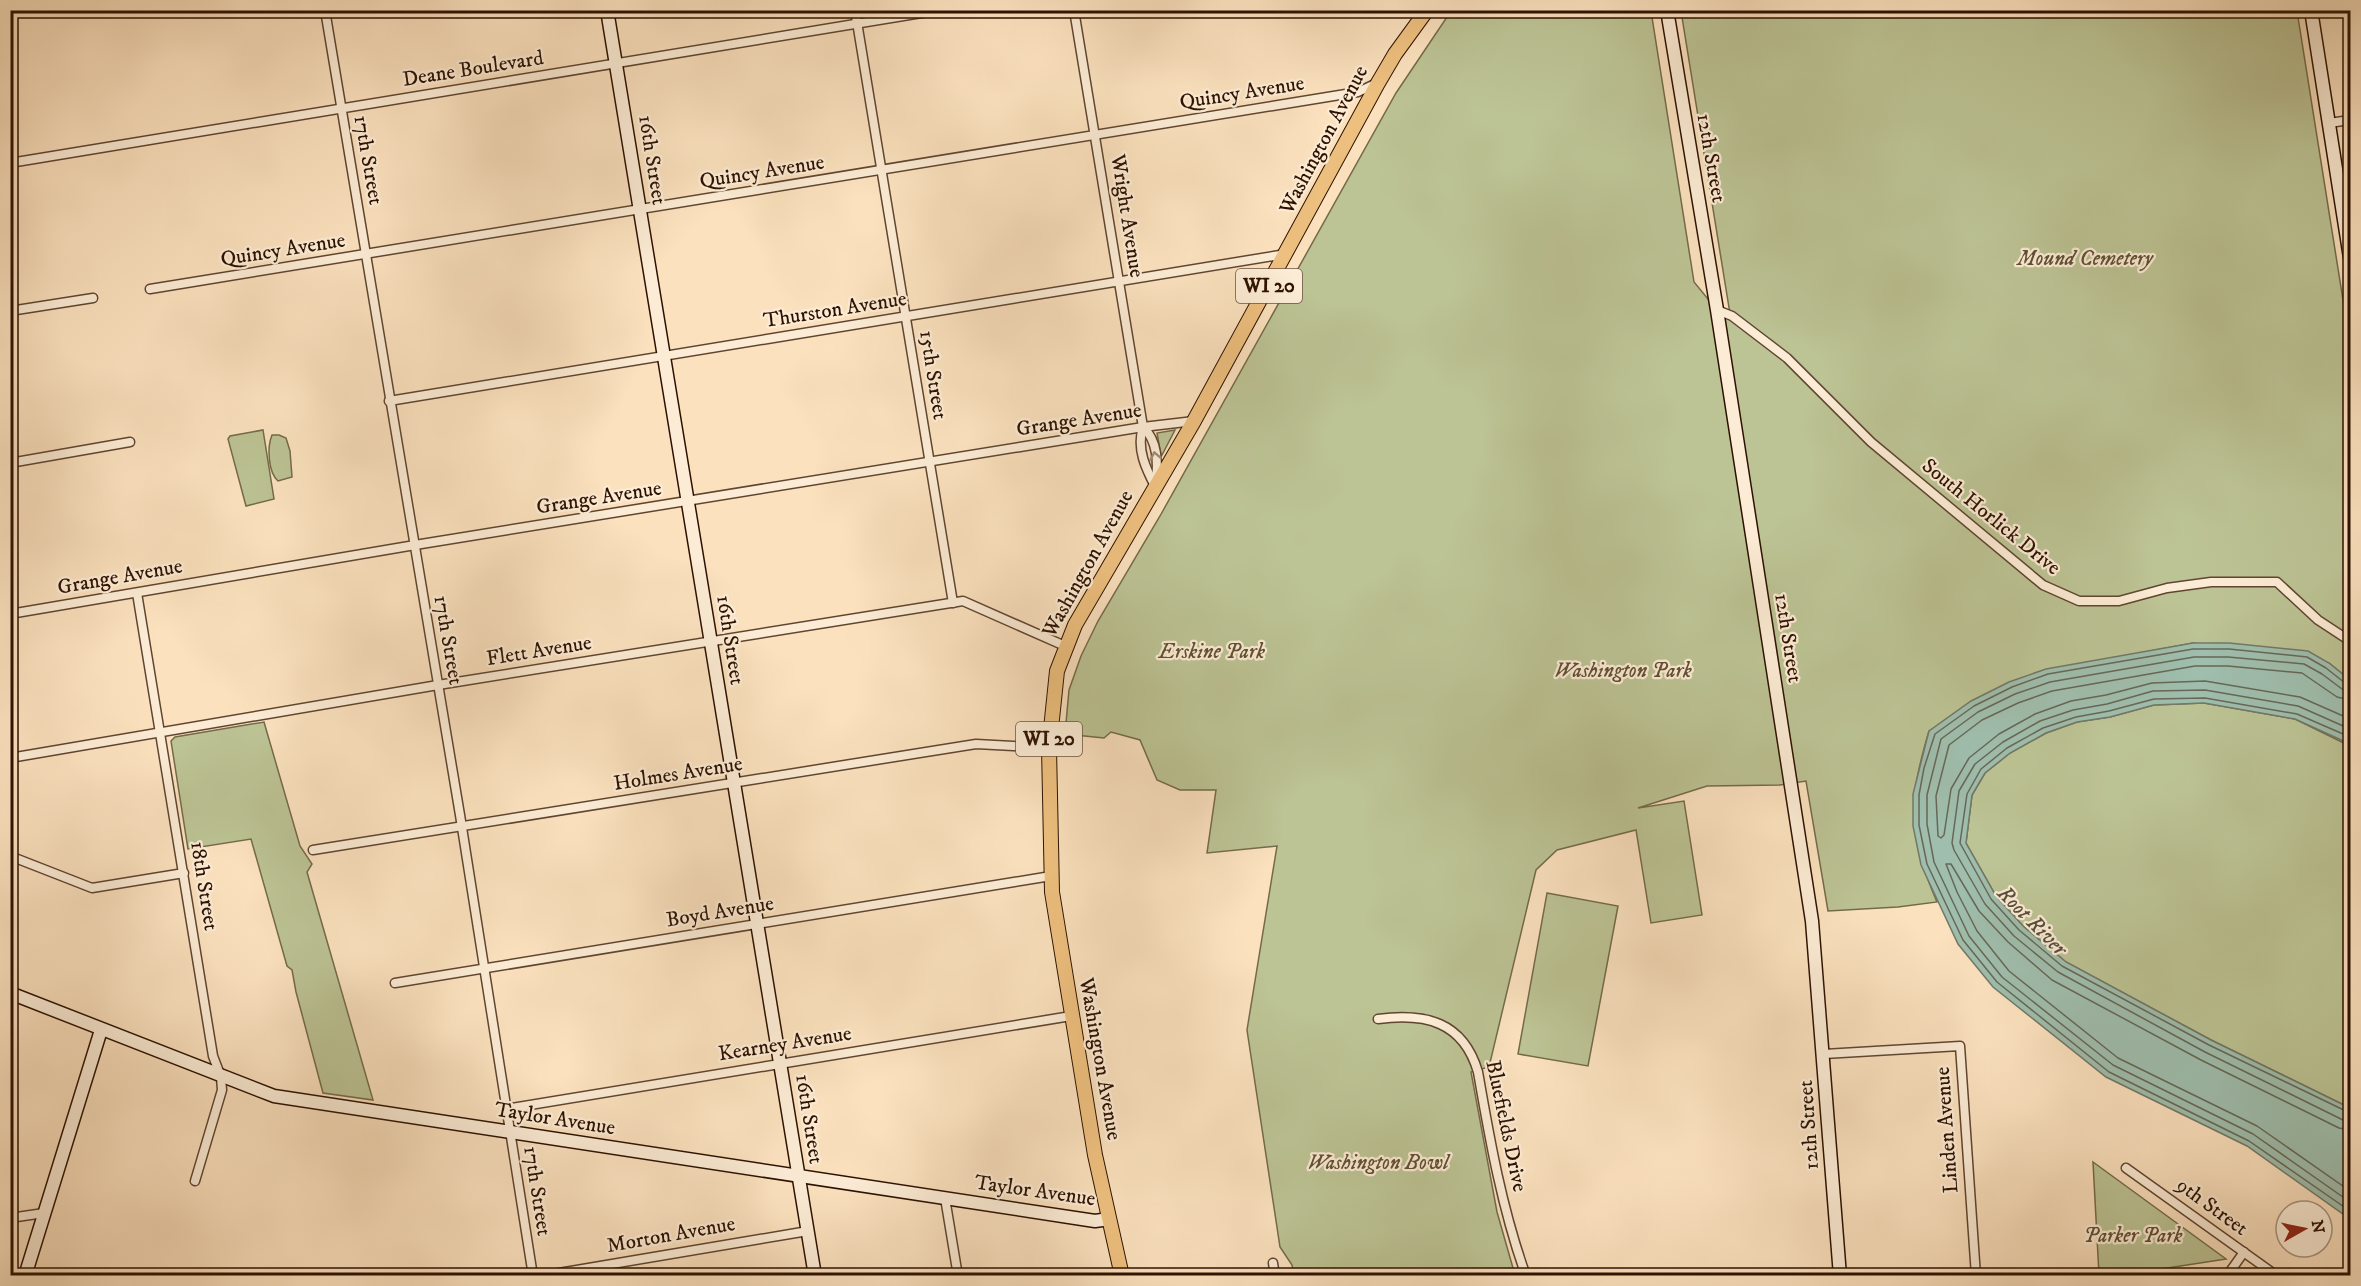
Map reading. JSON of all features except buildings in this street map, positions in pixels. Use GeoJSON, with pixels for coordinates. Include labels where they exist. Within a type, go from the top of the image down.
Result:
{"type":"FeatureCollection","features":[{"type":"Feature","properties":{"kind":"main road","name":"Washington Avenue"},"geometry":{"type":"LineString","coordinates":[[1122,1275],[1095,1155],[1052,892],[1049,748],[1053,688],[1065,646],[1074,625],[1194,421],[1287,254],[1378,83],[1395,54],[1427,10]]}},
{"type":"Feature","properties":{"kind":"street","name":"17th Street"},"geometry":{"type":"LineString","coordinates":[[325,10],[389,402],[415,545],[533,1275]]}},
{"type":"Feature","properties":{"kind":"street","name":"16th Street"},"geometry":{"type":"LineString","coordinates":[[608,10],[815,1275]]}},
{"type":"Feature","properties":{"kind":"street","name":"15th Street"},"geometry":{"type":"LineString","coordinates":[[855,10],[953,603]]}},
{"type":"Feature","properties":{"kind":"street","name":"Deane Boulevard"},"geometry":{"type":"LineString","coordinates":[[10,163],[940,10]]}},
{"type":"Feature","properties":{"kind":"street","name":"Wright Avenue"},"geometry":{"type":"LineString","coordinates":[[1074,10],[1143,427],[1152,435],[1158,465],[1156,488]]}},
{"type":"Feature","properties":{"kind":"street","name":"12th Street"},"geometry":{"type":"LineString","coordinates":[[1667,10],[1717,310],[1812,921],[1840,1275]]}},
{"type":"Feature","properties":{"kind":"street"},"geometry":{"type":"LineString","coordinates":[[2311,10],[2350,258]]}},
{"type":"Feature","properties":{"kind":"street","name":"Quincy Avenue"},"geometry":{"type":"LineString","coordinates":[[150,289],[1358,92],[1378,83]]}},
{"type":"Feature","properties":{"kind":"street"},"geometry":{"type":"LineString","coordinates":[[2329,123],[2350,120]]}},
{"type":"Feature","properties":{"kind":"street","name":"Thurston Avenue"},"geometry":{"type":"LineString","coordinates":[[389,402],[1287,254]]}},
{"type":"Feature","properties":{"kind":"street"},"geometry":{"type":"LineString","coordinates":[[10,311],[93,298]]}},
{"type":"Feature","properties":{"kind":"street","name":"South Horlick Drive"},"geometry":{"type":"LineString","coordinates":[[1717,310],[1732,316],[1787,358],[1871,442],[2043,585],[2079,601],[2119,601],[2167,588],[2211,582],[2277,582],[2318,620],[2350,641]]}},
{"type":"Feature","properties":{"kind":"street","name":"Grange Avenue"},"geometry":{"type":"LineString","coordinates":[[10,614],[415,545],[1143,427],[1194,421]]}},
{"type":"Feature","properties":{"kind":"street"},"geometry":{"type":"LineString","coordinates":[[10,463],[130,442]]}},
{"type":"Feature","properties":{"kind":"street","name":"18th Street"},"geometry":{"type":"LineString","coordinates":[[137,593],[213,1056],[221,1077],[222,1090],[195,1181]]}},
{"type":"Feature","properties":{"kind":"street","name":"Flett Avenue"},"geometry":{"type":"LineString","coordinates":[[10,758],[438,685],[953,603],[963,602],[1065,646]]}},
{"type":"Feature","properties":{"kind":"street","name":"Holmes Avenue"},"geometry":{"type":"LineString","coordinates":[[313,850],[976,744],[1049,748]]}},
{"type":"Feature","properties":{"kind":"street"},"geometry":{"type":"LineString","coordinates":[[10,856],[92,888],[183,873]]}},
{"type":"Feature","properties":{"kind":"street","name":"Boyd Avenue"},"geometry":{"type":"LineString","coordinates":[[395,983],[1051,876]]}},
{"type":"Feature","properties":{"kind":"street","name":"Taylor Avenue"},"geometry":{"type":"LineString","coordinates":[[10,993],[274,1096],[1095,1221],[1109,1219]]}},
{"type":"Feature","properties":{"kind":"street","name":"Kearney Avenue"},"geometry":{"type":"LineString","coordinates":[[506,1109],[1071,1016]]}},
{"type":"Feature","properties":{"kind":"street","name":"Bluefields Drive"},"geometry":{"type":"LineString","coordinates":[[1378,1018],[1417,1016],[1437,1023],[1466,1043],[1473,1055],[1499,1187],[1513,1239],[1526,1275]]}},
{"type":"Feature","properties":{"kind":"street"},"geometry":{"type":"LineString","coordinates":[[24,1275],[101,1030]]}},
{"type":"Feature","properties":{"kind":"street","name":"Linden Avenue"},"geometry":{"type":"LineString","coordinates":[[1824,1054],[1959,1046],[1976,1275]]}},
{"type":"Feature","properties":{"kind":"street","name":"9th Street"},"geometry":{"type":"LineString","coordinates":[[2126,1168],[2277,1275]]}},
{"type":"Feature","properties":{"kind":"street"},"geometry":{"type":"LineString","coordinates":[[945,1198],[957,1275]]}},
{"type":"Feature","properties":{"kind":"street"},"geometry":{"type":"LineString","coordinates":[[10,1218],[44,1213]]}},
{"type":"Feature","properties":{"kind":"street","name":"Morton Avenue"},"geometry":{"type":"LineString","coordinates":[[541,1275],[808,1231]]}},
{"type":"Feature","properties":{"kind":"street"},"geometry":{"type":"LineString","coordinates":[[2214,1275],[2229,1273],[2244,1252]]}},
{"type":"Feature","properties":{"kind":"street"},"geometry":{"type":"LineString","coordinates":[[1273,1263],[1275,1275]]}},
{"type":"Feature","properties":{"kind":"green space"},"geometry":{"type":"Polygon","coordinates":[[[1451,11],[1651,11],[1694,282],[1717,310],[1731,320],[1681,11],[2297,11],[2350,344],[2350,680],[2329,663],[2193,643],[2124,656],[1929,731],[1917,778],[1914,817],[1920,856],[1937,902],[1828,911],[1806,781],[1780,785],[1707,786],[1638,808],[1684,801],[1702,915],[1651,923],[1636,830],[1557,850],[1536,870],[1489,1067],[1471,1072],[1497,1212],[1515,1275],[1294,1275],[1292,1265],[1280,1247],[1247,1030],[1277,846],[1207,853],[1216,790],[1180,790],[1157,780],[1140,740],[1111,732],[1104,738],[1065,734],[1069,690],[1081,656],[1098,621],[1160,516],[1396,93],[1451,11]]]}},
{"type":"Feature","properties":{"kind":"green space"},"geometry":{"type":"Polygon","coordinates":[[[263,430],[274,499],[246,506],[228,439],[230,436],[263,430]]]}},
{"type":"Feature","properties":{"kind":"green space"},"geometry":{"type":"Polygon","coordinates":[[[1175,430],[1162,455],[1161,455],[1157,433],[1175,430]]]}},
{"type":"Feature","properties":{"kind":"green space"},"geometry":{"type":"Polygon","coordinates":[[[272,435],[286,438],[290,451],[292,477],[278,481],[272,472],[269,452],[272,435]]]}},
{"type":"Feature","properties":{"kind":"green space"},"geometry":{"type":"Polygon","coordinates":[[[2204,703],[2295,719],[2350,746],[2350,1108],[2211,1040],[2066,962],[2023,926],[1996,896],[1966,843],[1972,795],[1985,773],[2010,753],[2046,733],[2077,722],[2110,717],[2154,705],[2204,703]]]}},
{"type":"Feature","properties":{"kind":"green space"},"geometry":{"type":"Polygon","coordinates":[[[264,722],[300,846],[312,864],[307,872],[373,1100],[323,1093],[292,970],[287,966],[251,839],[188,849],[171,741],[175,737],[264,722]]]}},
{"type":"Feature","properties":{"kind":"green space"},"geometry":{"type":"Polygon","coordinates":[[[1547,893],[1618,906],[1588,1066],[1518,1054],[1547,893]]]}},
{"type":"Feature","properties":{"kind":"green space","name":"Parker Park"},"geometry":{"type":"Polygon","coordinates":[[[2093,1162],[2226,1259],[2122,1275],[2099,1275],[2093,1162]]]}},
{"type":"Feature","properties":{"kind":"water","name":"Root River"},"geometry":{"type":"Polygon","coordinates":[[[2193,643],[2229,643],[2308,651],[2329,663],[2350,680],[2350,744],[2295,719],[2204,703],[2154,705],[2110,717],[2077,722],[2046,733],[2010,753],[1985,773],[1972,795],[1966,843],[1996,896],[2023,926],[2066,962],[2211,1040],[2350,1108],[2350,1219],[2334,1208],[2334,1199],[2322,1199],[2247,1146],[2106,1077],[1993,987],[1958,944],[1921,865],[1913,826],[1913,794],[1929,731],[1971,701],[2009,682],[2046,669],[2193,643]]]}},
{"type":"Feature","properties":{"kind":"park label","name":"Mound Cemetery"},"geometry":{"type":"Point","coordinates":[2085,259]}},
{"type":"Feature","properties":{"kind":"park label","name":"Erskine Park"},"geometry":{"type":"Point","coordinates":[1212,652]}},
{"type":"Feature","properties":{"kind":"park label","name":"Washington Park"},"geometry":{"type":"Point","coordinates":[1623,671]}},
{"type":"Feature","properties":{"kind":"park label","name":"Washington Bowl"},"geometry":{"type":"Point","coordinates":[1378,1163]}}]}
